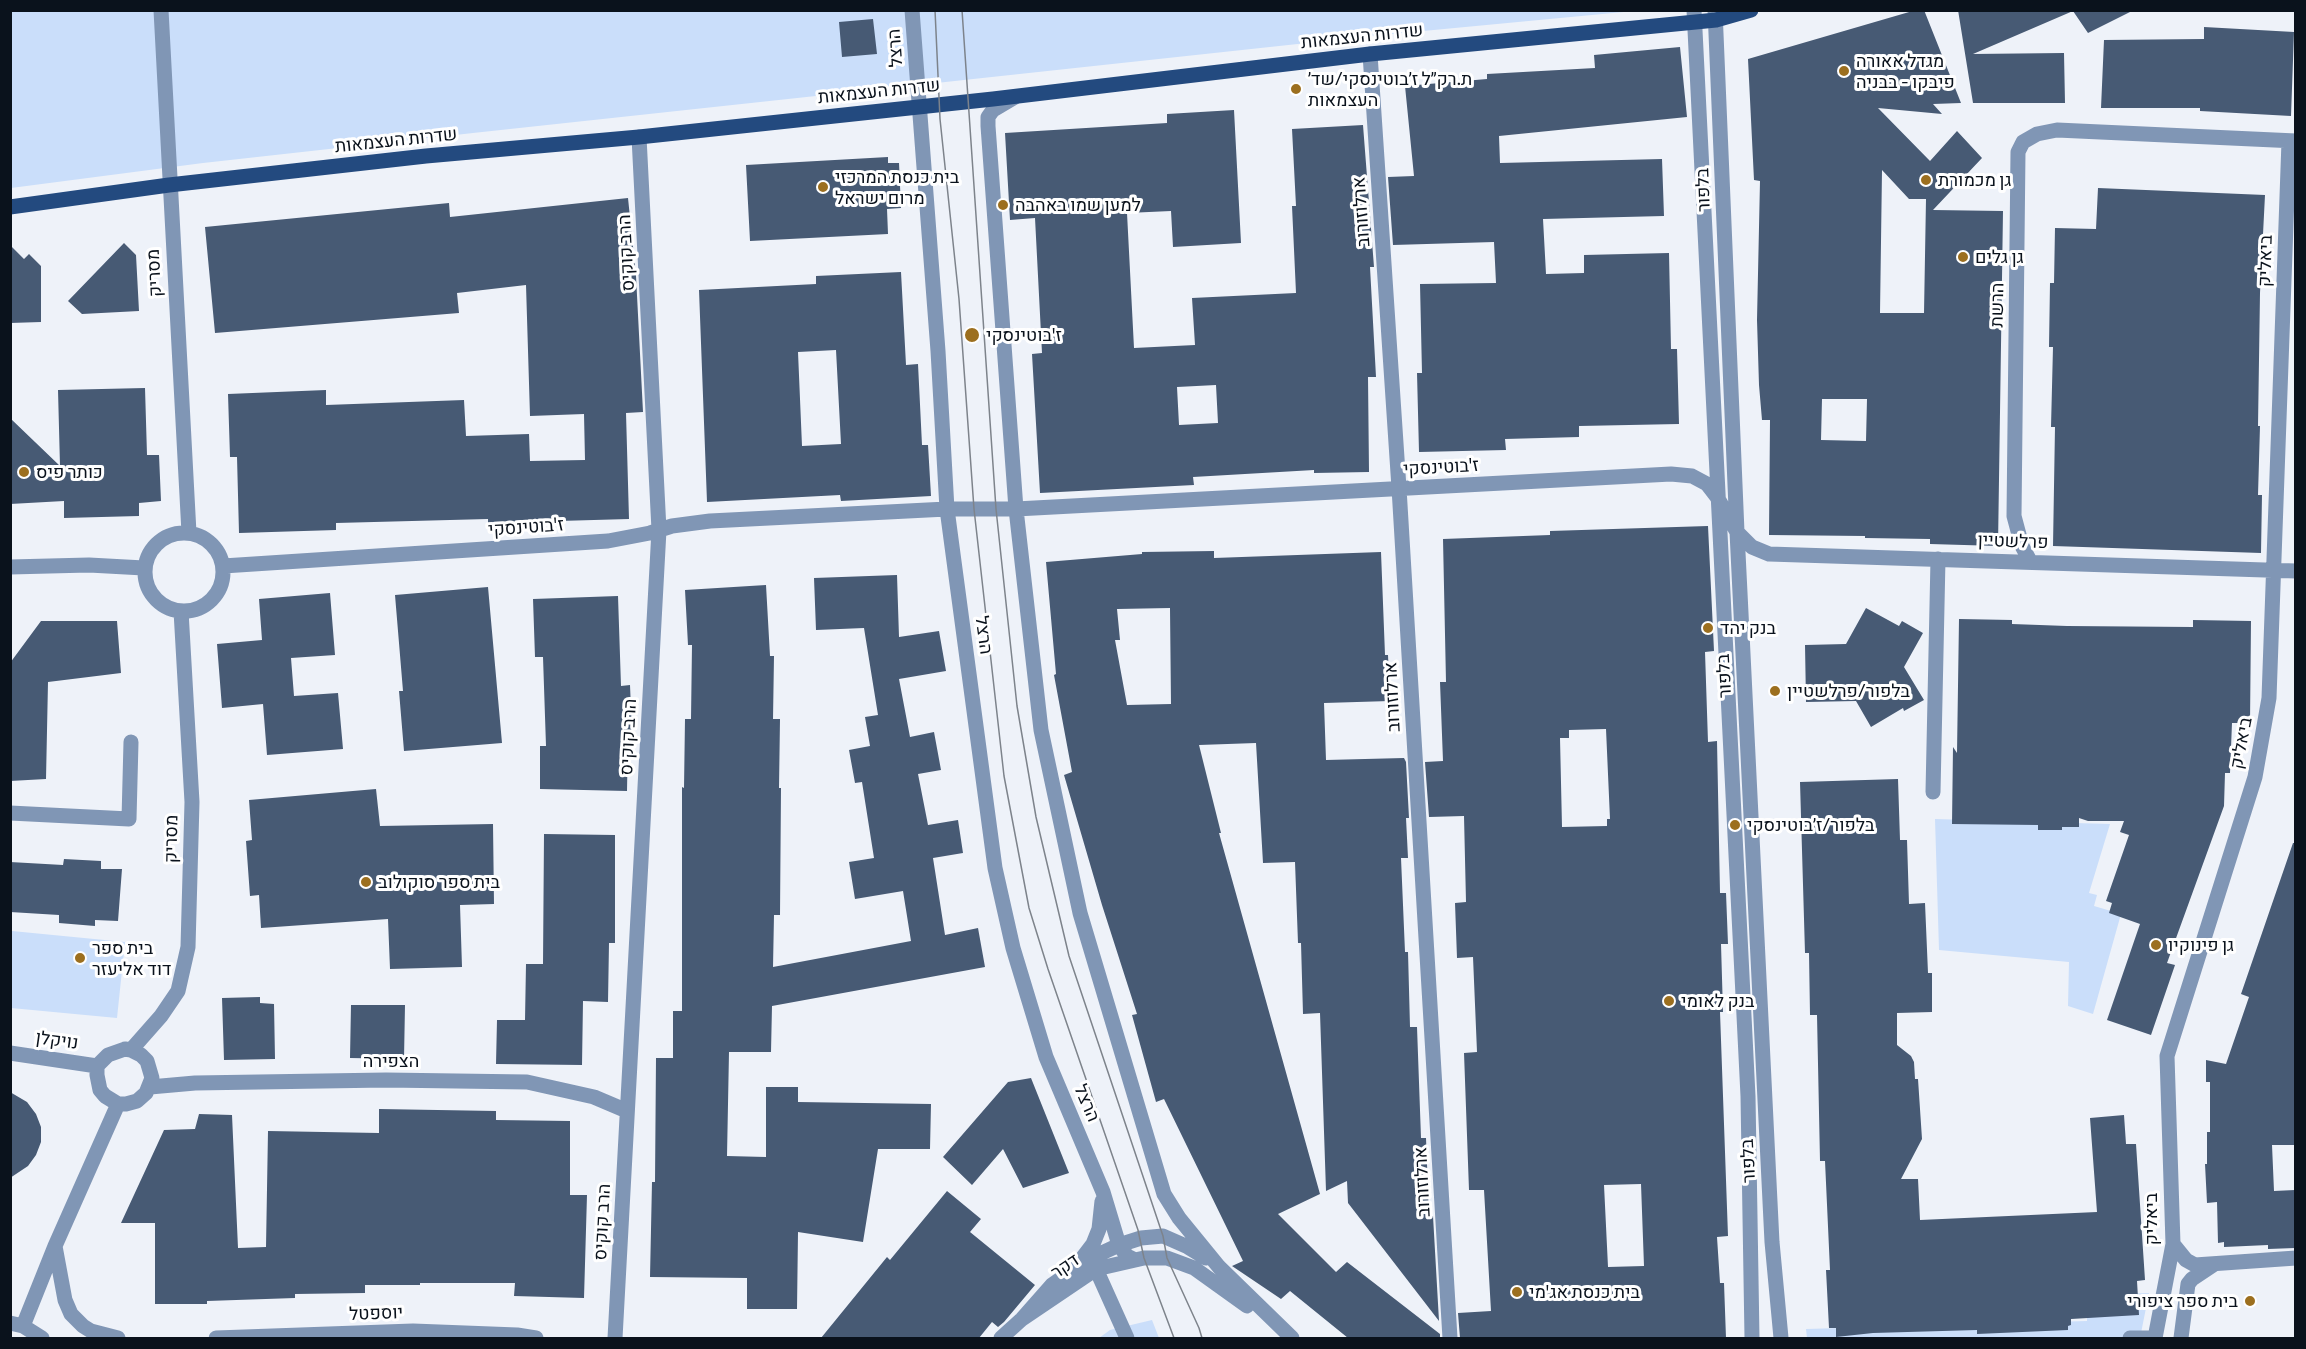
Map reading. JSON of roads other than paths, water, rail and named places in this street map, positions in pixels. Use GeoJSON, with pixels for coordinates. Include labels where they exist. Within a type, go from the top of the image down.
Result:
{"type":"FeatureCollection","features":[{"type":"Feature","properties":{"kind":"main road","name":"שדרות העצמאות"},"geometry":{"type":"LineString","coordinates":[[10,207],[169,184],[919,107],[1751,10]]}},
{"type":"Feature","properties":{"kind":"street","name":"מסריק"},"geometry":{"type":"LineString","coordinates":[[161,10],[189,533]]}},
{"type":"Feature","properties":{"kind":"street","name":"הרצל"},"geometry":{"type":"LineString","coordinates":[[912,10],[938,351],[947,509],[995,868],[1013,948],[1046,1057],[1103,1192],[1119,1245]]}},
{"type":"Feature","properties":{"kind":"street","name":"בלפור"},"geometry":{"type":"LineString","coordinates":[[1716,15],[1737,532],[1772,1242],[1781,1338]]}},
{"type":"Feature","properties":{"kind":"street","name":"בלפור"},"geometry":{"type":"LineString","coordinates":[[1694,16],[1748,1096],[1752,1338]]}},
{"type":"Feature","properties":{"kind":"street","name":"ארלוזורוב"},"geometry":{"type":"LineString","coordinates":[[1370,54],[1399,488],[1450,1338]]}},
{"type":"Feature","properties":{"kind":"street"},"geometry":{"type":"LineString","coordinates":[[1017,96],[993,110],[988,117],[1016,509],[1041,730],[1080,913],[1164,1194],[1179,1218],[1219,1267],[1290,1338]]}},
{"type":"Feature","properties":{"kind":"street","name":"הרשת"},"geometry":{"type":"LineString","coordinates":[[2030,561],[2022,546],[2014,516],[2018,152],[2024,142],[2037,134],[2057,130],[2292,141]]}},
{"type":"Feature","properties":{"kind":"street","name":"הרב קוקיס"},"geometry":{"type":"LineString","coordinates":[[615,1338],[659,530],[639,137]]}},
{"type":"Feature","properties":{"kind":"street","name":"ביאליק"},"geometry":{"type":"LineString","coordinates":[[2155,1338],[2173,1244],[2167,1056],[2255,777],[2269,698],[2292,141]]}},
{"type":"Feature","properties":{"kind":"street","name":"ז'בוטינסקי"},"geometry":{"type":"LineString","coordinates":[[223,566],[608,541],[672,526],[710,521],[947,509],[1016,509],[1671,474],[1692,476],[1707,484],[1737,532]]}},
{"type":"Feature","properties":{"kind":"street","name":"פרלשטיין"},"geometry":{"type":"LineString","coordinates":[[1737,532],[1752,547],[1769,554],[2295,571]]}},
{"type":"Feature","properties":{"kind":"street"},"geometry":{"type":"LineString","coordinates":[[176,533],[201,536],[219,554],[223,566],[223,578],[213,599],[203,606],[181,611],[158,602],[145,581],[144,568],[147,556],[159,542],[176,533]]}},
{"type":"Feature","properties":{"kind":"street"},"geometry":{"type":"LineString","coordinates":[[1933,792],[1938,559]]}},
{"type":"Feature","properties":{"kind":"street"},"geometry":{"type":"LineString","coordinates":[[10,567],[90,565],[144,568]]}},
{"type":"Feature","properties":{"kind":"street","name":"מסריק"},"geometry":{"type":"LineString","coordinates":[[131,1050],[161,1016],[177,991],[188,947],[192,802],[181,611]]}},
{"type":"Feature","properties":{"kind":"street"},"geometry":{"type":"LineString","coordinates":[[10,813],[129,819],[131,742]]}},
{"type":"Feature","properties":{"kind":"street"},"geometry":{"type":"LineString","coordinates":[[131,1050],[141,1054],[147,1061],[152,1078],[150,1087],[141,1099],[134,1103],[118,1104],[100,1090],[98,1066],[108,1054],[131,1050]]}},
{"type":"Feature","properties":{"kind":"street","name":"נויקלן"},"geometry":{"type":"LineString","coordinates":[[10,1053],[98,1066]]}},
{"type":"Feature","properties":{"kind":"street","name":"הצפירה"},"geometry":{"type":"LineString","coordinates":[[150,1087],[195,1083],[362,1080],[527,1082],[594,1097],[627,1111]]}},
{"type":"Feature","properties":{"kind":"street"},"geometry":{"type":"LineString","coordinates":[[42,1338],[17,1324],[55,1246],[118,1104]]}},
{"type":"Feature","properties":{"kind":"street"},"geometry":{"type":"LineString","coordinates":[[1052,1285],[1080,1261],[1093,1244],[1099,1229],[1103,1192]]}},
{"type":"Feature","properties":{"kind":"street"},"geometry":{"type":"LineString","coordinates":[[1219,1267],[1188,1247],[1164,1236],[1141,1238],[1119,1245],[1126,1256],[1135,1260],[1167,1258],[1194,1268],[1290,1338]]}},
{"type":"Feature","properties":{"kind":"street"},"geometry":{"type":"LineString","coordinates":[[2173,1244],[2186,1260],[2195,1265],[2295,1258]]}},
{"type":"Feature","properties":{"kind":"street","name":"דקר"},"geometry":{"type":"LineString","coordinates":[[1001,1338],[1022,1319],[1052,1285],[1091,1258],[1119,1245]]}},
{"type":"Feature","properties":{"kind":"street"},"geometry":{"type":"LineString","coordinates":[[55,1246],[65,1300],[71,1314],[91,1331],[118,1338]]}},
{"type":"Feature","properties":{"kind":"street","name":"דקר"},"geometry":{"type":"LineString","coordinates":[[1022,1319],[1096,1269],[1135,1260]]}},
{"type":"Feature","properties":{"kind":"street"},"geometry":{"type":"LineString","coordinates":[[2181,1338],[2188,1284],[2216,1264]]}},
{"type":"Feature","properties":{"kind":"street"},"geometry":{"type":"LineString","coordinates":[[1096,1269],[1127,1338]]}},
{"type":"Feature","properties":{"kind":"street","name":"יוספטל"},"geometry":{"type":"LineString","coordinates":[[216,1338],[413,1331],[488,1333],[536,1338]]}},
{"type":"Feature","properties":{"kind":"street"},"geometry":{"type":"LineString","coordinates":[[2130,1338],[2155,1338]]}},
{"type":"Feature","properties":{"kind":"tram line"},"geometry":{"type":"LineString","coordinates":[[935,10],[940,119],[959,299],[974,509],[1004,776],[1029,908],[1138,1230],[1144,1258],[1174,1338]]}},
{"type":"Feature","properties":{"kind":"tram line"},"geometry":{"type":"LineString","coordinates":[[962,10],[996,509],[1017,706],[1036,817],[1069,956],[1163,1236],[1167,1258],[1202,1338]]}},
{"type":"Feature","properties":{"kind":"place","name":"מגדל אאורה פיבקו - בבניה"},"geometry":{"type":"Point","coordinates":[1844,71]}},
{"type":"Feature","properties":{"kind":"place","name":"ת.רק״ל ז׳בוטינסקי/שד׳ העצמאות"},"geometry":{"type":"Point","coordinates":[1296,89]}},
{"type":"Feature","properties":{"kind":"place","name":"גן מכמורת"},"geometry":{"type":"Point","coordinates":[1926,180]}},
{"type":"Feature","properties":{"kind":"place","name":"בית כנסת המרכזי מרום ישראל"},"geometry":{"type":"Point","coordinates":[823,187]}},
{"type":"Feature","properties":{"kind":"place","name":"למען שמו באהבה"},"geometry":{"type":"Point","coordinates":[1003,205]}},
{"type":"Feature","properties":{"kind":"place","name":"גן גלים"},"geometry":{"type":"Point","coordinates":[1963,257]}},
{"type":"Feature","properties":{"kind":"place","name":"ז'בוטינסקי"},"geometry":{"type":"Point","coordinates":[972,335]}},
{"type":"Feature","properties":{"kind":"place","name":"כותר פיס"},"geometry":{"type":"Point","coordinates":[24,472]}},
{"type":"Feature","properties":{"kind":"place","name":"בנק יהד"},"geometry":{"type":"Point","coordinates":[1708,628]}},
{"type":"Feature","properties":{"kind":"place","name":"בלפור/פרלשטיין"},"geometry":{"type":"Point","coordinates":[1775,691]}},
{"type":"Feature","properties":{"kind":"place","name":"בלפור/ז׳בוטינסקי"},"geometry":{"type":"Point","coordinates":[1735,825]}},
{"type":"Feature","properties":{"kind":"place","name":"בית ספר סוקולוב"},"geometry":{"type":"Point","coordinates":[366,882]}},
{"type":"Feature","properties":{"kind":"place","name":"גן פינוקיו"},"geometry":{"type":"Point","coordinates":[2156,945]}},
{"type":"Feature","properties":{"kind":"place","name":"בית ספר דוד אליעזר"},"geometry":{"type":"Point","coordinates":[80,958]}},
{"type":"Feature","properties":{"kind":"place","name":"בנק לאומי"},"geometry":{"type":"Point","coordinates":[1669,1001]}},
{"type":"Feature","properties":{"kind":"place","name":"בית כנסת אג'מי"},"geometry":{"type":"Point","coordinates":[1517,1292]}},
{"type":"Feature","properties":{"kind":"place","name":"בית ספר ציפורי"},"geometry":{"type":"Point","coordinates":[2250,1301]}}]}
